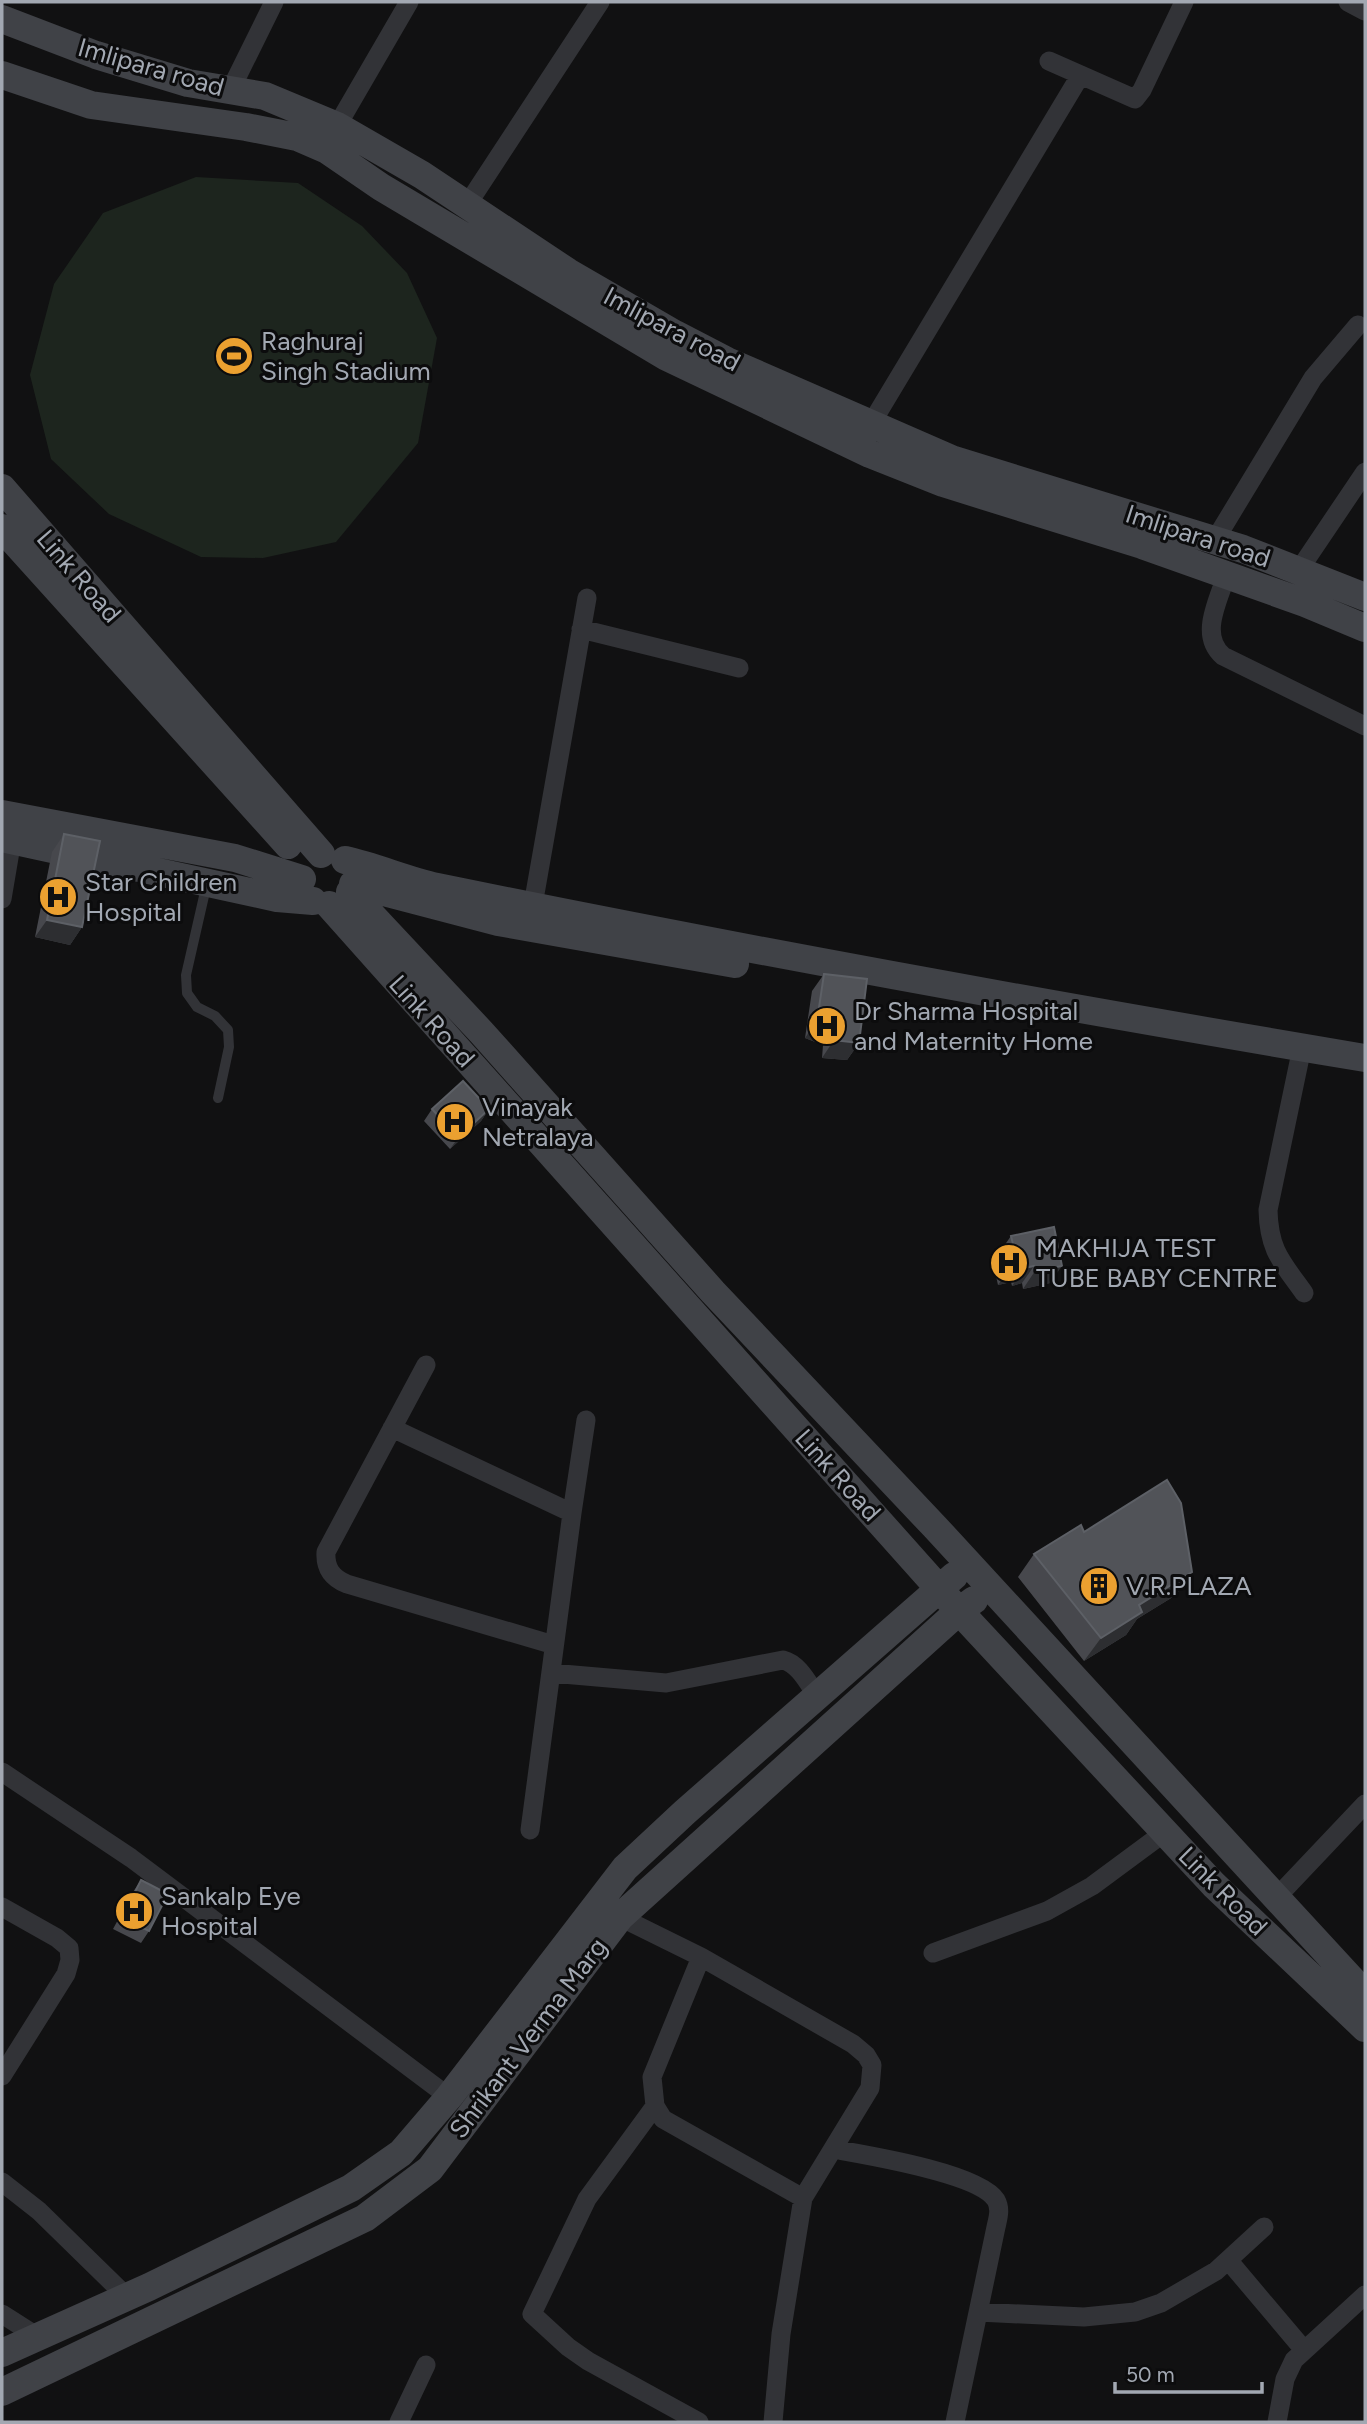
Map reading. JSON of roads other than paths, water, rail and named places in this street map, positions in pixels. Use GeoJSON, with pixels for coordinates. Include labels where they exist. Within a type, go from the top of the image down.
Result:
{"type":"FeatureCollection","features":[{"type":"Feature","properties":{"kind":"street"},"geometry":{"type":"LineString","coordinates":[[230,90],[274,2]]}},
{"type":"Feature","properties":{"kind":"street"},"geometry":{"type":"LineString","coordinates":[[332,138],[410,2]]}},
{"type":"Feature","properties":{"kind":"street"},"geometry":{"type":"LineString","coordinates":[[467,205],[600,2]]}},
{"type":"Feature","properties":{"kind":"street"},"geometry":{"type":"LineString","coordinates":[[1049,61],[1135,99],[1142,90],[1184,2]]}},
{"type":"Feature","properties":{"kind":"street"},"geometry":{"type":"LineString","coordinates":[[1348,2],[1365,11]]}},
{"type":"Feature","properties":{"kind":"street","name":"Imlipara road"},"geometry":{"type":"LineString","coordinates":[[2,19],[109,59],[188,83],[265,96],[332,138],[422,174],[568,272],[675,334],[727,361],[954,460],[1215,540],[1365,597]]}},
{"type":"Feature","properties":{"kind":"street","name":"Imlipara road"},"geometry":{"type":"LineString","coordinates":[[2,75],[91,105],[297,137],[332,138],[382,187],[664,356],[739,393],[870,454],[943,483],[1142,545],[1305,603],[1365,628]]}},
{"type":"Feature","properties":{"kind":"street"},"geometry":{"type":"LineString","coordinates":[[872,424],[1080,76]]}},
{"type":"Feature","properties":{"kind":"street"},"geometry":{"type":"LineString","coordinates":[[1215,540],[1313,378],[1358,325]]}},
{"type":"Feature","properties":{"kind":"street"},"geometry":{"type":"LineString","coordinates":[[1299,570],[1365,472]]}},
{"type":"Feature","properties":{"kind":"street","name":"Link Road"},"geometry":{"type":"LineString","coordinates":[[2,488],[328,880],[940,1589],[1214,1885],[1365,2028]]}},
{"type":"Feature","properties":{"kind":"street","name":"Link Road"},"geometry":{"type":"LineString","coordinates":[[2,528],[328,880],[482,1033],[713,1292],[968,1563],[1365,1994]]}},
{"type":"Feature","properties":{"kind":"street"},"geometry":{"type":"LineString","coordinates":[[1226,576],[1210,627],[1216,650],[1223,656],[1365,726]]}},
{"type":"Feature","properties":{"kind":"street"},"geometry":{"type":"LineString","coordinates":[[533,905],[587,598]]}},
{"type":"Feature","properties":{"kind":"street"},"geometry":{"type":"LineString","coordinates":[[581,629],[740,668]]}},
{"type":"Feature","properties":{"kind":"street"},"geometry":{"type":"LineString","coordinates":[[2,814],[209,868],[277,898],[328,880],[433,886],[866,970],[1365,1058]]}},
{"type":"Feature","properties":{"kind":"street"},"geometry":{"type":"LineString","coordinates":[[2,898],[7,839],[209,868]]}},
{"type":"Feature","properties":{"kind":"street"},"geometry":{"type":"LineString","coordinates":[[328,880],[498,922],[1365,1073]]}},
{"type":"Feature","properties":{"kind":"street"},"geometry":{"type":"LineString","coordinates":[[1299,1062],[1268,1220],[1271,1243],[1304,1293]]}},
{"type":"Feature","properties":{"kind":"street"},"geometry":{"type":"LineString","coordinates":[[426,1365],[327,1552],[326,1560],[330,1572],[336,1579],[347,1584],[554,1645]]}},
{"type":"Feature","properties":{"kind":"street"},"geometry":{"type":"LineString","coordinates":[[530,1830],[586,1420]]}},
{"type":"Feature","properties":{"kind":"street"},"geometry":{"type":"LineString","coordinates":[[392,1428],[572,1513]]}},
{"type":"Feature","properties":{"kind":"street","name":"Shrikant Verma Marg"},"geometry":{"type":"LineString","coordinates":[[2,2353],[127,2297],[351,2188],[401,2153],[449,2097],[625,1868],[968,1563]]}},
{"type":"Feature","properties":{"kind":"street","name":"Shrikant Verma Marg"},"geometry":{"type":"LineString","coordinates":[[2,2392],[365,2218],[430,2169],[620,1917],[960,1611],[991,1588]]}},
{"type":"Feature","properties":{"kind":"street"},"geometry":{"type":"LineString","coordinates":[[551,1673],[638,1682],[666,1682],[783,1660],[791,1662],[797,1668],[817,1696]]}},
{"type":"Feature","properties":{"kind":"street"},"geometry":{"type":"LineString","coordinates":[[2,1772],[131,1858],[449,2097]]}},
{"type":"Feature","properties":{"kind":"street"},"geometry":{"type":"LineString","coordinates":[[1276,1898],[1365,1804]]}},
{"type":"Feature","properties":{"kind":"street"},"geometry":{"type":"LineString","coordinates":[[933,1953],[1047,1911],[1092,1886],[1165,1832]]}},
{"type":"Feature","properties":{"kind":"street"},"geometry":{"type":"LineString","coordinates":[[2,1907],[57,1938],[69,1948],[70,1959],[66,1973],[2,2076]]}},
{"type":"Feature","properties":{"kind":"street"},"geometry":{"type":"LineString","coordinates":[[620,1917],[701,1957],[853,2044],[866,2055],[872,2065],[870,2088],[803,2197],[781,2334],[773,2422]]}},
{"type":"Feature","properties":{"kind":"street"},"geometry":{"type":"LineString","coordinates":[[701,1957],[652,2077],[655,2106],[663,2119],[803,2197]]}},
{"type":"Feature","properties":{"kind":"street"},"geometry":{"type":"LineString","coordinates":[[2,2038],[19,2049]]}},
{"type":"Feature","properties":{"kind":"street"},"geometry":{"type":"LineString","coordinates":[[655,2106],[587,2199],[532,2314],[568,2347],[588,2361],[699,2422]]}},
{"type":"Feature","properties":{"kind":"street"},"geometry":{"type":"LineString","coordinates":[[833,2149],[931,2168],[976,2186],[997,2202],[999,2210],[955,2422]]}},
{"type":"Feature","properties":{"kind":"street"},"geometry":{"type":"LineString","coordinates":[[2,2182],[39,2211],[127,2297]]}},
{"type":"Feature","properties":{"kind":"street"},"geometry":{"type":"LineString","coordinates":[[978,2312],[1084,2317],[1135,2312],[1161,2303],[1216,2272],[1264,2227]]}},
{"type":"Feature","properties":{"kind":"street"},"geometry":{"type":"LineString","coordinates":[[1228,2260],[1304,2350]]}},
{"type":"Feature","properties":{"kind":"street"},"geometry":{"type":"LineString","coordinates":[[1277,2422],[1285,2379],[1294,2360],[1365,2295]]}},
{"type":"Feature","properties":{"kind":"street"},"geometry":{"type":"LineString","coordinates":[[2,2314],[38,2337]]}},
{"type":"Feature","properties":{"kind":"street"},"geometry":{"type":"LineString","coordinates":[[398,2422],[426,2365]]}},
{"type":"Feature","properties":{"kind":"lane"},"geometry":{"type":"LineString","coordinates":[[209,868],[186,975],[187,993],[197,1007],[215,1016],[228,1030],[229,1047],[218,1098]]}},
{"type":"Feature","properties":{"kind":"place","name":"Raghuraj Singh Stadium"},"geometry":{"type":"Point","coordinates":[234,356]}},
{"type":"Feature","properties":{"kind":"place","name":"Star Children Hospital"},"geometry":{"type":"Point","coordinates":[58,897]}},
{"type":"Feature","properties":{"kind":"place","name":"Dr Sharma Hospital and Maternity Home"},"geometry":{"type":"Point","coordinates":[827,1026]}},
{"type":"Feature","properties":{"kind":"place","name":"Vinayak Netralaya"},"geometry":{"type":"Point","coordinates":[455,1122]}},
{"type":"Feature","properties":{"kind":"place","name":"MAKHIJA TEST TUBE BABY CENTRE"},"geometry":{"type":"Point","coordinates":[1009,1263]}},
{"type":"Feature","properties":{"kind":"place","name":"V.R.PLAZA"},"geometry":{"type":"Point","coordinates":[1099,1586]}},
{"type":"Feature","properties":{"kind":"place","name":"Sankalp Eye Hospital"},"geometry":{"type":"Point","coordinates":[134,1911]}}]}
